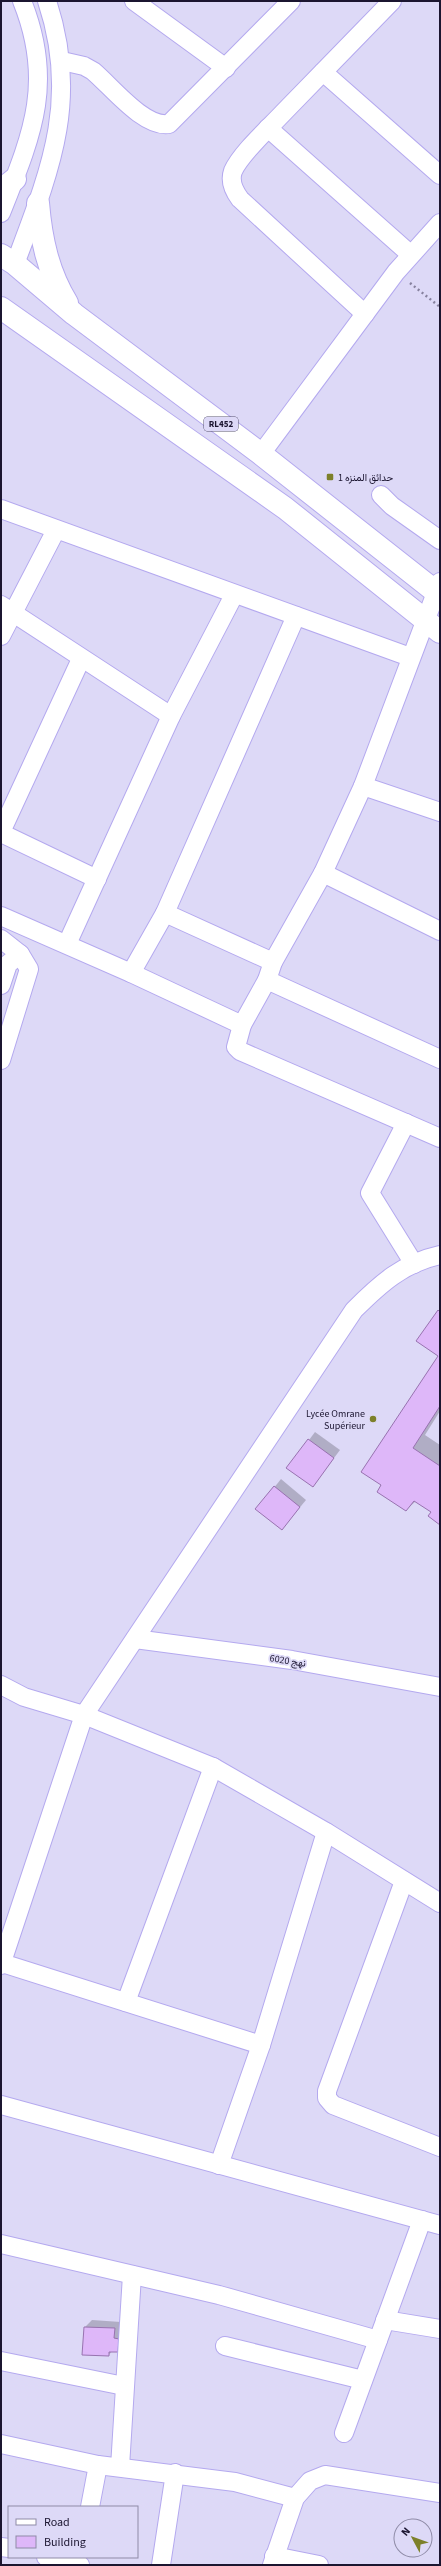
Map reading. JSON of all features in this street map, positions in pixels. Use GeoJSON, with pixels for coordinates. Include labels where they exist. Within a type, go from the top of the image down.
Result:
{"type":"FeatureCollection","features":[{"type":"Feature","properties":{"kind":"highway"},"geometry":{"type":"LineString","coordinates":[[38,203],[48,262],[55,280],[74,314]]}},
{"type":"Feature","properties":{"kind":"highway","name":"RL452"},"geometry":{"type":"LineString","coordinates":[[6,262],[439,590]]}},
{"type":"Feature","properties":{"kind":"highway"},"geometry":{"type":"LineString","coordinates":[[1,308],[285,508],[433,626]]}},
{"type":"Feature","properties":{"kind":"street"},"geometry":{"type":"LineString","coordinates":[[1,213],[8,185],[33,126],[40,77],[38,53],[33,29],[22,1]]}},
{"type":"Feature","properties":{"kind":"street"},"geometry":{"type":"LineString","coordinates":[[6,262],[38,203],[47,176],[60,120],[63,91],[62,61],[47,1]]}},
{"type":"Feature","properties":{"kind":"street"},"geometry":{"type":"LineString","coordinates":[[134,1],[226,68]]}},
{"type":"Feature","properties":{"kind":"street"},"geometry":{"type":"LineString","coordinates":[[62,61],[84,66],[93,71],[147,120],[161,125],[169,124],[291,1]]}},
{"type":"Feature","properties":{"kind":"street"},"geometry":{"type":"LineString","coordinates":[[365,314],[234,192],[233,172],[268,128],[392,1]]}},
{"type":"Feature","properties":{"kind":"street"},"geometry":{"type":"LineString","coordinates":[[323,72],[440,175]]}},
{"type":"Feature","properties":{"kind":"street"},"geometry":{"type":"LineString","coordinates":[[268,128],[410,254]]}},
{"type":"Feature","properties":{"kind":"street"},"geometry":{"type":"LineString","coordinates":[[261,454],[396,272],[410,254],[440,223]]}},
{"type":"Feature","properties":{"kind":"street"},"geometry":{"type":"LineString","coordinates":[[381,495],[392,506],[440,540]]}},
{"type":"Feature","properties":{"kind":"street"},"geometry":{"type":"LineString","coordinates":[[1,509],[234,595],[410,657]]}},
{"type":"Feature","properties":{"kind":"street"},"geometry":{"type":"LineString","coordinates":[[1,636],[7,609],[56,530]]}},
{"type":"Feature","properties":{"kind":"street"},"geometry":{"type":"LineString","coordinates":[[439,590],[433,626],[410,657],[363,786],[323,873],[273,962],[267,980],[242,1025],[236,1047],[237,1050],[440,1138]]}},
{"type":"Feature","properties":{"kind":"street"},"geometry":{"type":"LineString","coordinates":[[67,944],[171,716],[234,595]]}},
{"type":"Feature","properties":{"kind":"street"},"geometry":{"type":"LineString","coordinates":[[7,609],[81,659],[171,716]]}},
{"type":"Feature","properties":{"kind":"street"},"geometry":{"type":"LineString","coordinates":[[131,973],[165,913],[296,616]]}},
{"type":"Feature","properties":{"kind":"street"},"geometry":{"type":"LineString","coordinates":[[81,659],[3,838],[97,879]]}},
{"type":"Feature","properties":{"kind":"street"},"geometry":{"type":"LineString","coordinates":[[363,786],[440,812]]}},
{"type":"Feature","properties":{"kind":"street"},"geometry":{"type":"LineString","coordinates":[[323,873],[440,932]]}},
{"type":"Feature","properties":{"kind":"street"},"geometry":{"type":"LineString","coordinates":[[165,913],[273,962]]}},
{"type":"Feature","properties":{"kind":"street"},"geometry":{"type":"LineString","coordinates":[[1,916],[67,944],[242,1025]]}},
{"type":"Feature","properties":{"kind":"street"},"geometry":{"type":"LineString","coordinates":[[1,939],[20,954],[29,969],[1,1060]]}},
{"type":"Feature","properties":{"kind":"street"},"geometry":{"type":"LineString","coordinates":[[1,984],[8,964],[20,954]]}},
{"type":"Feature","properties":{"kind":"street"},"geometry":{"type":"LineString","coordinates":[[267,980],[440,1059]]}},
{"type":"Feature","properties":{"kind":"street"},"geometry":{"type":"LineString","coordinates":[[406,1123],[370,1188],[370,1193],[414,1264]]}},
{"type":"Feature","properties":{"kind":"street"},"geometry":{"type":"LineString","coordinates":[[261,2045],[1,1964],[84,1715],[354,1310],[384,1280],[414,1264],[440,1255]]}},
{"type":"Feature","properties":{"kind":"street","name":"نهج 6020"},"geometry":{"type":"LineString","coordinates":[[135,1639],[292,1660],[440,1687]]}},
{"type":"Feature","properties":{"kind":"street"},"geometry":{"type":"LineString","coordinates":[[1,1685],[24,1697],[84,1715],[213,1767],[326,1832],[440,1903]]}},
{"type":"Feature","properties":{"kind":"street"},"geometry":{"type":"LineString","coordinates":[[126,2002],[213,1767]]}},
{"type":"Feature","properties":{"kind":"street"},"geometry":{"type":"LineString","coordinates":[[219,2165],[261,2045],[326,1832]]}},
{"type":"Feature","properties":{"kind":"street"},"geometry":{"type":"LineString","coordinates":[[404,1881],[327,2091],[327,2098],[333,2105],[440,2147]]}},
{"type":"Feature","properties":{"kind":"street"},"geometry":{"type":"LineString","coordinates":[[1,2105],[440,2224]]}},
{"type":"Feature","properties":{"kind":"street"},"geometry":{"type":"LineString","coordinates":[[344,2433],[422,2220]]}},
{"type":"Feature","properties":{"kind":"street"},"geometry":{"type":"LineString","coordinates":[[1,2244],[219,2295],[378,2340]]}},
{"type":"Feature","properties":{"kind":"street"},"geometry":{"type":"LineString","coordinates":[[120,2467],[132,2275]]}},
{"type":"Feature","properties":{"kind":"street"},"geometry":{"type":"LineString","coordinates":[[385,2320],[440,2329]]}},
{"type":"Feature","properties":{"kind":"street"},"geometry":{"type":"LineString","coordinates":[[224,2346],[363,2380]]}},
{"type":"Feature","properties":{"kind":"street"},"geometry":{"type":"LineString","coordinates":[[1,2361],[124,2386]]}},
{"type":"Feature","properties":{"kind":"street"},"geometry":{"type":"LineString","coordinates":[[1,2444],[98,2465],[175,2473],[235,2482],[295,2498]]}},
{"type":"Feature","properties":{"kind":"street"},"geometry":{"type":"LineString","coordinates":[[90,2506],[98,2465]]}},
{"type":"Feature","properties":{"kind":"street"},"geometry":{"type":"LineString","coordinates":[[161,2565],[175,2473]]}},
{"type":"Feature","properties":{"kind":"street"},"geometry":{"type":"LineString","coordinates":[[319,2565],[273,2560],[295,2498],[310,2481],[325,2475],[440,2493]]}},
{"type":"Feature","properties":{"kind":"street"},"geometry":{"type":"LineString","coordinates":[[50,2558],[80,2565]]}},
{"type":"Feature","properties":{"kind":"path"},"geometry":{"type":"LineString","coordinates":[[396,272],[440,307]]}},
{"type":"Feature","properties":{"kind":"building"},"geometry":{"type":"Polygon","coordinates":[[[438,1310],[440,1312],[440,1406],[413,1448],[440,1466],[440,1525],[428,1516],[431,1512],[414,1501],[406,1511],[377,1492],[381,1485],[361,1472],[438,1356],[416,1341],[438,1310]]]}},
{"type":"Feature","properties":{"kind":"building"},"geometry":{"type":"Polygon","coordinates":[[[308,1439],[334,1458],[313,1487],[286,1468],[308,1439]]]}},
{"type":"Feature","properties":{"kind":"building"},"geometry":{"type":"Polygon","coordinates":[[[274,1486],[300,1507],[282,1530],[255,1509],[274,1486]]]}},
{"type":"Feature","properties":{"kind":"building"},"geometry":{"type":"Polygon","coordinates":[[[84,2327],[115,2328],[114,2338],[119,2339],[118,2352],[109,2352],[109,2356],[82,2355],[84,2327]]]}},
{"type":"Feature","properties":{"kind":"place","name":"حدائق المنزه 1"},"geometry":{"type":"Point","coordinates":[330,477]}},
{"type":"Feature","properties":{"kind":"place","name":"Lycée Omrane Supérieur"},"geometry":{"type":"Point","coordinates":[373,1419]}}]}
